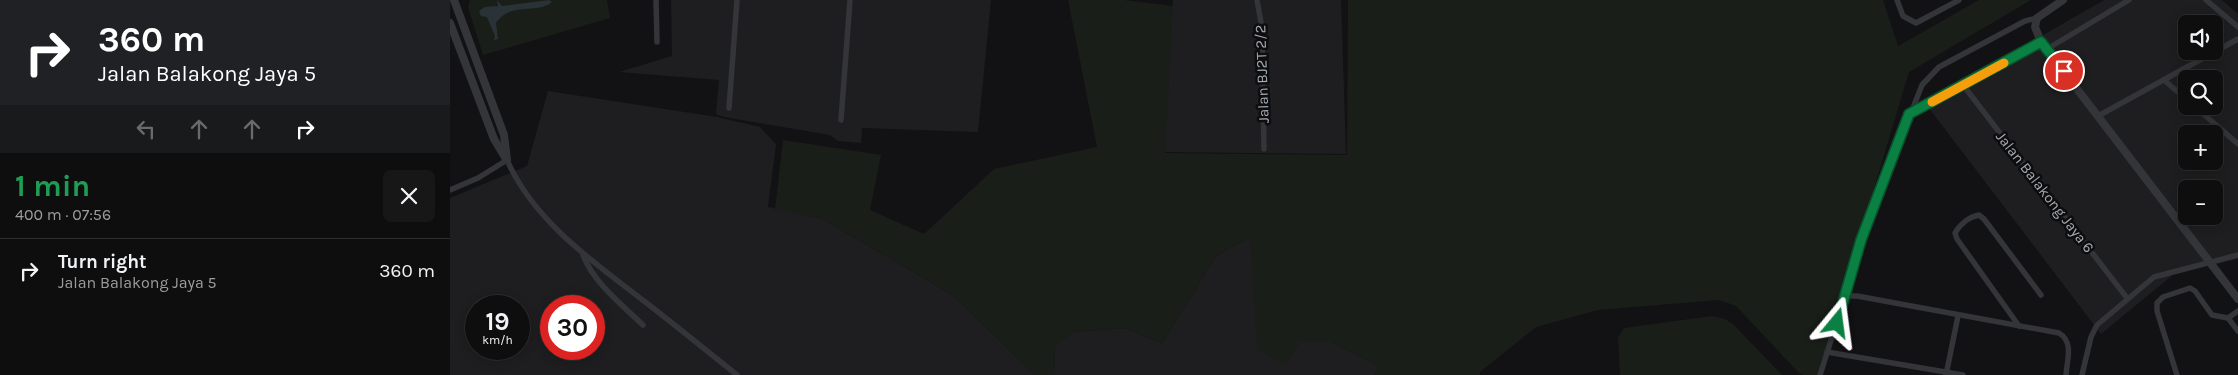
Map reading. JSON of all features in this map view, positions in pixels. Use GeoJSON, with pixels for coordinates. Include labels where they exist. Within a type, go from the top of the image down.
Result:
{"type":"FeatureCollection","features":[{"type":"Feature","properties":{"kind":"street"},"geometry":{"type":"LineString","coordinates":[[454,0],[504,135],[507,160]]}},
{"type":"Feature","properties":{"kind":"street"},"geometry":{"type":"LineString","coordinates":[[656,0],[657,42]]}},
{"type":"Feature","properties":{"kind":"street"},"geometry":{"type":"LineString","coordinates":[[729,108],[737,0]]}},
{"type":"Feature","properties":{"kind":"street"},"geometry":{"type":"LineString","coordinates":[[841,120],[850,0]]}},
{"type":"Feature","properties":{"kind":"street","name":"Jalan BJ2T 2/2"},"geometry":{"type":"LineString","coordinates":[[1257,0],[1262,28],[1264,149]]}},
{"type":"Feature","properties":{"kind":"street"},"geometry":{"type":"LineString","coordinates":[[1897,0],[1904,16],[1916,23],[1959,0]]}},
{"type":"Feature","properties":{"kind":"street"},"geometry":{"type":"LineString","coordinates":[[1820,375],[1861,240],[1922,85],[1939,67],[2025,21],[2037,18],[2062,0]]}},
{"type":"Feature","properties":{"kind":"street"},"geometry":{"type":"LineString","coordinates":[[1909,114],[2129,0]]}},
{"type":"Feature","properties":{"kind":"street"},"geometry":{"type":"LineString","coordinates":[[2206,0],[2238,26]]}},
{"type":"Feature","properties":{"kind":"street"},"geometry":{"type":"LineString","coordinates":[[2037,18],[2035,27],[2044,45],[2238,299]]}},
{"type":"Feature","properties":{"kind":"street"},"geometry":{"type":"LineString","coordinates":[[450,23],[494,138],[515,178],[534,204],[583,254],[737,375]]}},
{"type":"Feature","properties":{"kind":"street"},"geometry":{"type":"LineString","coordinates":[[2098,116],[2238,39]]}},
{"type":"Feature","properties":{"kind":"street"},"geometry":{"type":"LineString","coordinates":[[2164,80],[2178,92]]}},
{"type":"Feature","properties":{"kind":"street","name":"Jalan Balakong Jaya 6"},"geometry":{"type":"LineString","coordinates":[[1963,85],[2127,298]]}},
{"type":"Feature","properties":{"kind":"street"},"geometry":{"type":"LineString","coordinates":[[2204,115],[2238,144]]}},
{"type":"Feature","properties":{"kind":"street"},"geometry":{"type":"LineString","coordinates":[[450,190],[478,178],[507,160]]}},
{"type":"Feature","properties":{"kind":"street"},"geometry":{"type":"LineString","coordinates":[[2019,326],[1957,239],[1955,233],[1958,227],[1973,216],[1979,215],[1984,219],[2041,295]]}},
{"type":"Feature","properties":{"kind":"street"},"geometry":{"type":"LineString","coordinates":[[583,254],[587,264],[601,283],[643,325]]}},
{"type":"Feature","properties":{"kind":"street"},"geometry":{"type":"LineString","coordinates":[[2082,375],[2084,357],[2098,325],[2127,298],[2154,277],[2238,255]]}},
{"type":"Feature","properties":{"kind":"street"},"geometry":{"type":"LineString","coordinates":[[2177,375],[2157,311],[2157,303],[2163,297],[2190,288],[2195,291],[2212,315],[2228,318],[2238,331]]}},
{"type":"Feature","properties":{"kind":"street"},"geometry":{"type":"LineString","coordinates":[[1844,296],[1858,296],[1958,316],[2059,333],[2066,337],[2068,343],[2066,375]]}},
{"type":"Feature","properties":{"kind":"street"},"geometry":{"type":"LineString","coordinates":[[2228,318],[2238,311]]}},
{"type":"Feature","properties":{"kind":"street"},"geometry":{"type":"LineString","coordinates":[[1947,374],[1958,316]]}},
{"type":"Feature","properties":{"kind":"street"},"geometry":{"type":"LineString","coordinates":[[1827,352],[1947,374],[1963,375]]}},
{"type":"Feature","properties":{"kind":"shaded area"},"geometry":{"type":"Polygon","coordinates":[[[470,0],[607,0],[610,18],[483,55],[468,7],[470,0]]]}},
{"type":"Feature","properties":{"kind":"shaded area"},"geometry":{"type":"Polygon","coordinates":[[[497,0],[502,6],[549,0],[552,2],[539,8],[516,10],[502,16],[496,23],[498,39],[494,40],[495,36],[487,17],[481,16],[479,11],[485,7],[498,6],[497,0]]]}},
{"type":"Feature","properties":{"kind":"shaded area"},"geometry":{"type":"Polygon","coordinates":[[[671,0],[991,0],[978,132],[862,128],[861,143],[838,141],[830,135],[724,117],[716,114],[719,80],[619,72],[672,56],[671,0]]]}},
{"type":"Feature","properties":{"kind":"shaded area"},"geometry":{"type":"Polygon","coordinates":[[[1068,0],[1124,0],[1173,6],[1165,153],[1347,155],[1348,0],[1883,0],[1898,46],[1979,0],[2031,0],[1909,72],[1818,375],[1803,375],[1799,373],[1736,306],[1719,300],[1598,310],[1536,327],[1480,372],[1480,375],[1375,375],[1379,366],[1331,342],[1300,342],[1286,365],[1257,349],[1250,237],[1216,256],[1162,343],[1125,328],[1073,332],[1055,346],[1054,375],[1035,375],[953,295],[821,218],[775,210],[783,140],[881,155],[870,210],[924,234],[994,169],[1097,147],[1068,0]]]}},
{"type":"Feature","properties":{"kind":"shaded area"},"geometry":{"type":"Polygon","coordinates":[[[1173,0],[1341,0],[1346,154],[1161,152],[1173,0]]]}},
{"type":"Feature","properties":{"kind":"shaded area"},"geometry":{"type":"Polygon","coordinates":[[[2104,0],[2222,0],[2238,14],[2238,259],[2174,274],[2101,334],[1925,103],[2104,0]]]}},
{"type":"Feature","properties":{"kind":"shaded area"},"geometry":{"type":"Polygon","coordinates":[[[548,91],[717,117],[760,127],[776,144],[768,207],[821,218],[953,295],[1035,375],[450,375],[450,198],[527,166],[548,91]]]}},
{"type":"Feature","properties":{"kind":"shaded area"},"geometry":{"type":"Polygon","coordinates":[[[1250,237],[1299,342],[1331,342],[1379,366],[1375,375],[1054,375],[1055,345],[1073,332],[1125,328],[1162,343],[1216,256],[1250,237]]]}},
{"type":"Feature","properties":{"kind":"shaded area"},"geometry":{"type":"Polygon","coordinates":[[[1712,316],[1725,319],[1733,324],[1782,375],[1620,375],[1618,337],[1624,328],[1712,316]]]}},
{"type":"Feature","properties":{"kind":"slow traffic"},"geometry":{"type":"LineString","coordinates":[[1932,102],[2004,63]]}},
{"type":"Feature","properties":{"kind":"route"},"geometry":{"type":"LineString","coordinates":[[1837,323],[1861,240],[1909,114],[2041,42],[2064,71]]}}]}
